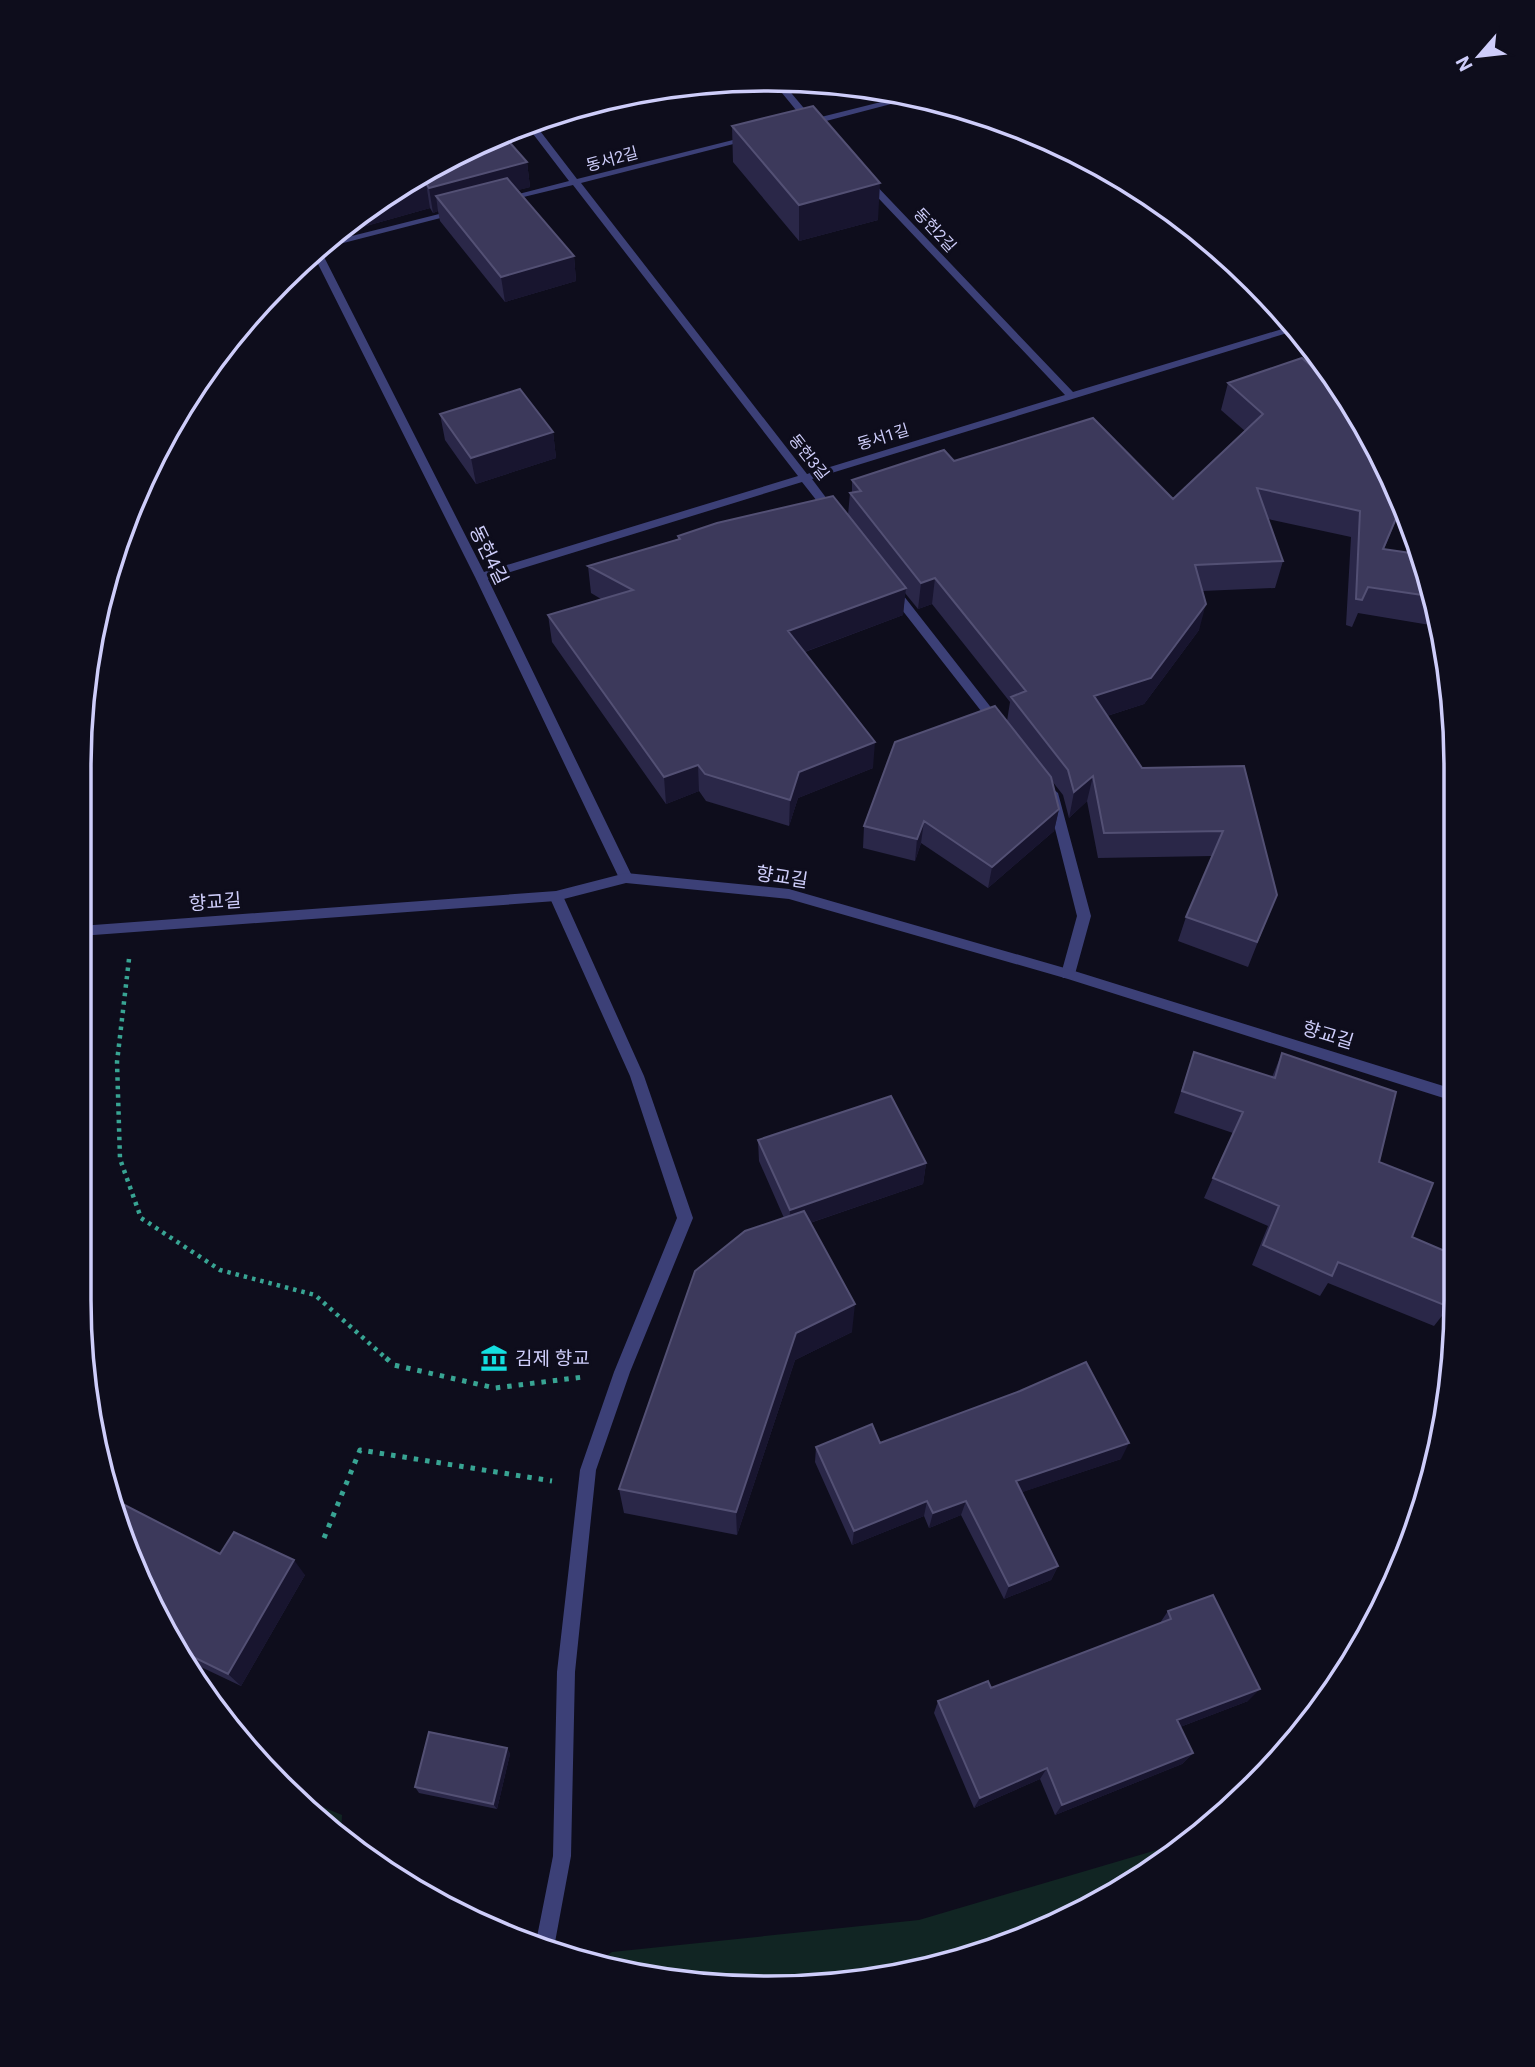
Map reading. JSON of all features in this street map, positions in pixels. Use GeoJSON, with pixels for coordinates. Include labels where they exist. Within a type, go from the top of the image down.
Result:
{"type":"FeatureCollection","features":[{"type":"Feature","properties":{"kind":"street"},"geometry":{"type":"LineString","coordinates":[[785,91],[820,131]]}},
{"type":"Feature","properties":{"kind":"street"},"geometry":{"type":"LineString","coordinates":[[798,125],[889,102]]}},
{"type":"Feature","properties":{"kind":"street","name":"동헌3길"},"geometry":{"type":"LineString","coordinates":[[536,132],[838,519]]}},
{"type":"Feature","properties":{"kind":"street","name":"동서2길"},"geometry":{"type":"LineString","coordinates":[[494,203],[758,135]]}},
{"type":"Feature","properties":{"kind":"street","name":"동헌2길"},"geometry":{"type":"LineString","coordinates":[[858,171],[1072,397]]}},
{"type":"Feature","properties":{"kind":"street"},"geometry":{"type":"LineString","coordinates":[[343,241],[468,210]]}},
{"type":"Feature","properties":{"kind":"street","name":"동헌4길"},"geometry":{"type":"LineString","coordinates":[[320,260],[481,577],[626,878]]}},
{"type":"Feature","properties":{"kind":"street","name":"동서1길"},"geometry":{"type":"LineString","coordinates":[[481,577],[1284,331]]}},
{"type":"Feature","properties":{"kind":"street"},"geometry":{"type":"LineString","coordinates":[[888,583],[1005,733]]}},
{"type":"Feature","properties":{"kind":"street"},"geometry":{"type":"LineString","coordinates":[[1046,786],[1055,797],[1084,916],[1068,974]]}},
{"type":"Feature","properties":{"kind":"street","name":"향교길"},"geometry":{"type":"LineString","coordinates":[[91,930],[556,896],[626,878],[789,894],[1068,974],[1444,1092]]}},
{"type":"Feature","properties":{"kind":"street"},"geometry":{"type":"LineString","coordinates":[[546,1939],[562,1856],[566,1672],[588,1470],[622,1372],[685,1218],[637,1076],[556,896]]}},
{"type":"Feature","properties":{"kind":"path"},"geometry":{"type":"LineString","coordinates":[[133,927],[117,1062],[118,1103],[120,1159],[141,1218],[220,1270],[315,1296],[394,1365],[495,1388],[622,1372]]}},
{"type":"Feature","properties":{"kind":"path"},"geometry":{"type":"LineString","coordinates":[[324,1538],[360,1450],[587,1486]]}},
{"type":"Feature","properties":{"kind":"green space"},"geometry":{"type":"Polygon","coordinates":[[[318,1805],[342,1815],[342,1824],[318,1805]]]}},
{"type":"Feature","properties":{"kind":"green space"},"geometry":{"type":"Polygon","coordinates":[[[1162,1849],[1106,1885],[1026,1925],[943,1953],[899,1963],[812,1975],[723,1975],[606,1956],[612,1952],[919,1920],[1162,1849]]]}},
{"type":"Feature","properties":{"kind":"building"},"geometry":{"type":"Polygon","coordinates":[[[813,106],[880,183],[799,205],[732,126],[813,106]]]}},
{"type":"Feature","properties":{"kind":"building"},"geometry":{"type":"Polygon","coordinates":[[[509,142],[527,162],[429,188],[426,184],[429,182],[509,142]]]}},
{"type":"Feature","properties":{"kind":"building"},"geometry":{"type":"Polygon","coordinates":[[[507,178],[574,256],[501,277],[436,196],[507,178]]]}},
{"type":"Feature","properties":{"kind":"building"},"geometry":{"type":"Polygon","coordinates":[[[1302,358],[1311,366],[1353,429],[1393,509],[1396,518],[1383,549],[1409,553],[1422,595],[1368,587],[1362,600],[1356,599],[1360,511],[1257,488],[1283,561],[1195,565],[1206,604],[1151,678],[1094,696],[1142,768],[1244,766],[1277,895],[1257,942],[1186,917],[1223,831],[1104,833],[1093,776],[1074,792],[1068,770],[1011,697],[1026,691],[935,578],[921,583],[850,493],[861,491],[852,480],[944,450],[954,461],[1093,418],[1173,499],[1263,414],[1228,383],[1302,358]]]}},
{"type":"Feature","properties":{"kind":"building"},"geometry":{"type":"Polygon","coordinates":[[[520,389],[553,432],[471,458],[440,414],[520,389]]]}},
{"type":"Feature","properties":{"kind":"building"},"geometry":{"type":"Polygon","coordinates":[[[833,496],[906,588],[788,631],[875,742],[799,772],[790,800],[705,774],[698,765],[664,777],[548,615],[633,590],[588,566],[680,539],[678,536],[717,523],[833,496]]]}},
{"type":"Feature","properties":{"kind":"building"},"geometry":{"type":"Polygon","coordinates":[[[995,706],[1051,777],[1059,809],[992,867],[924,821],[917,839],[864,826],[895,742],[995,706]]]}},
{"type":"Feature","properties":{"kind":"building"},"geometry":{"type":"Polygon","coordinates":[[[1194,1052],[1275,1078],[1282,1053],[1396,1092],[1379,1162],[1433,1183],[1412,1237],[1444,1251],[1444,1305],[1338,1262],[1332,1276],[1263,1245],[1279,1206],[1213,1178],[1243,1112],[1182,1091],[1194,1052]]]}},
{"type":"Feature","properties":{"kind":"building"},"geometry":{"type":"Polygon","coordinates":[[[891,1096],[926,1163],[790,1210],[758,1140],[891,1096]]]}},
{"type":"Feature","properties":{"kind":"building"},"geometry":{"type":"Polygon","coordinates":[[[804,1211],[855,1304],[796,1333],[736,1512],[619,1489],[695,1271],[745,1231],[804,1211]]]}},
{"type":"Feature","properties":{"kind":"building"},"geometry":{"type":"Polygon","coordinates":[[[1086,1362],[1129,1443],[1016,1481],[1058,1566],[1009,1586],[966,1501],[933,1513],[927,1501],[854,1531],[816,1447],[872,1424],[880,1443],[1020,1391],[1086,1362]]]}},
{"type":"Feature","properties":{"kind":"building"},"geometry":{"type":"Polygon","coordinates":[[[123,1504],[220,1554],[234,1532],[294,1560],[228,1674],[194,1657],[182,1638],[142,1558],[123,1504]]]}},
{"type":"Feature","properties":{"kind":"building"},"geometry":{"type":"Polygon","coordinates":[[[1213,1595],[1260,1689],[1177,1720],[1193,1753],[1062,1805],[1047,1768],[980,1798],[938,1701],[988,1681],[991,1688],[1171,1619],[1168,1611],[1213,1595]]]}},
{"type":"Feature","properties":{"kind":"building"},"geometry":{"type":"Polygon","coordinates":[[[429,1732],[507,1748],[493,1804],[415,1787],[429,1732]]]}},
{"type":"Feature","properties":{"kind":"place","name":"김제 향교"},"geometry":{"type":"Point","coordinates":[494,1358]}}]}
